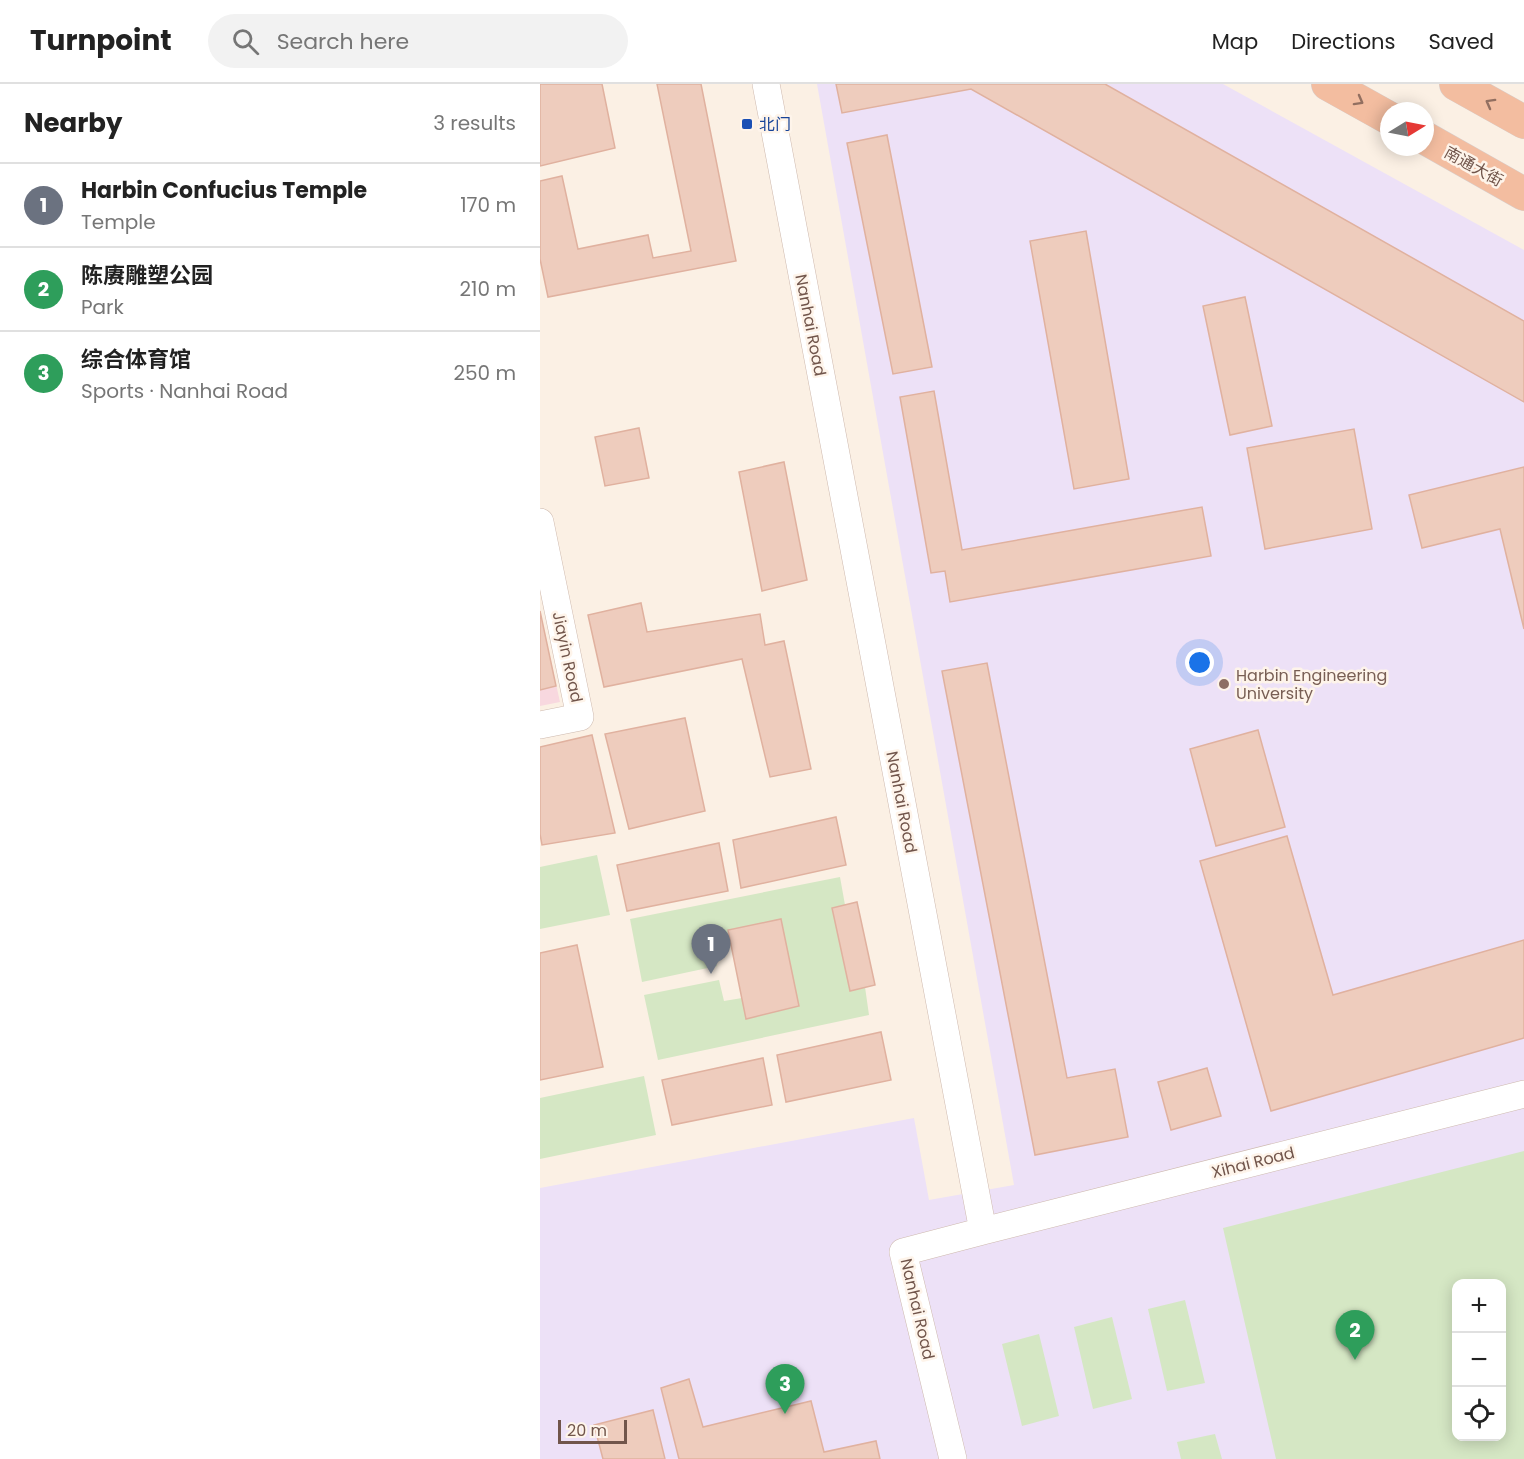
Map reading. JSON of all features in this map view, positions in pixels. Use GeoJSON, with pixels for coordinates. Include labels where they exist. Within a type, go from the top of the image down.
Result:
{"type":"FeatureCollection","features":[{"type":"Feature","properties":{"kind":"highway"},"geometry":{"type":"LineString","coordinates":[[1328,84],[1380,113]]}},
{"type":"Feature","properties":{"kind":"highway"},"geometry":{"type":"LineString","coordinates":[[1456,84],[1524,122]]}},
{"type":"Feature","properties":{"kind":"highway","name":"南通大街"},"geometry":{"type":"LineString","coordinates":[[1434,143],[1524,194]]}},
{"type":"Feature","properties":{"kind":"street","name":"Nanhai Road"},"geometry":{"type":"LineString","coordinates":[[766,84],[983,1231],[903,1252],[953,1459]]}},
{"type":"Feature","properties":{"kind":"street","name":"Jiayin Road"},"geometry":{"type":"LineString","coordinates":[[540,522],[580,717],[540,725]]}},
{"type":"Feature","properties":{"kind":"street","name":"Xihai Road"},"geometry":{"type":"LineString","coordinates":[[983,1231],[1524,1094]]}},
{"type":"Feature","properties":{"kind":"shaded area","name":"Harbin Engineering University"},"geometry":{"type":"Polygon","coordinates":[[[817,84],[1223,84],[1524,250],[1524,1459],[540,1459],[540,1188],[914,1118],[929,1200],[1014,1185],[817,84]]]}},
{"type":"Feature","properties":{"kind":"shaded area"},"geometry":{"type":"Polygon","coordinates":[[[540,611],[560,702],[540,706],[540,611]]]}},
{"type":"Feature","properties":{"kind":"green space"},"geometry":{"type":"Polygon","coordinates":[[[597,855],[610,915],[540,929],[540,867],[597,855]]]}},
{"type":"Feature","properties":{"kind":"green space"},"geometry":{"type":"Polygon","coordinates":[[[840,877],[845,905],[832,908],[865,987],[869,1015],[658,1060],[644,995],[719,980],[724,1001],[742,998],[731,946],[713,950],[717,966],[642,982],[630,919],[840,877]]]}},
{"type":"Feature","properties":{"kind":"green space"},"geometry":{"type":"Polygon","coordinates":[[[644,1076],[656,1135],[540,1159],[540,1098],[644,1076]]]}},
{"type":"Feature","properties":{"kind":"green space"},"geometry":{"type":"Polygon","coordinates":[[[1524,1151],[1524,1459],[1276,1459],[1223,1228],[1524,1151]]]}},
{"type":"Feature","properties":{"kind":"green space"},"geometry":{"type":"Polygon","coordinates":[[[1185,1300],[1205,1383],[1167,1391],[1148,1309],[1185,1300]]]}},
{"type":"Feature","properties":{"kind":"green space"},"geometry":{"type":"Polygon","coordinates":[[[1112,1317],[1132,1399],[1093,1409],[1074,1327],[1112,1317]]]}},
{"type":"Feature","properties":{"kind":"green space"},"geometry":{"type":"Polygon","coordinates":[[[1039,1334],[1059,1416],[1022,1426],[1002,1344],[1039,1334]]]}},
{"type":"Feature","properties":{"kind":"green space"},"geometry":{"type":"Polygon","coordinates":[[[1215,1434],[1222,1459],[1181,1459],[1177,1442],[1215,1434]]]}},
{"type":"Feature","properties":{"kind":"building"},"geometry":{"type":"Polygon","coordinates":[[[540,84],[602,84],[615,148],[540,166],[540,84]]]}},
{"type":"Feature","properties":{"kind":"building"},"geometry":{"type":"Polygon","coordinates":[[[657,84],[701,84],[736,261],[548,297],[540,259],[540,181],[562,176],[578,249],[648,235],[653,258],[691,251],[657,84]]]}},
{"type":"Feature","properties":{"kind":"building"},"geometry":{"type":"Polygon","coordinates":[[[836,84],[1105,84],[1524,321],[1524,402],[971,89],[842,113],[836,84]]]}},
{"type":"Feature","properties":{"kind":"building"},"geometry":{"type":"Polygon","coordinates":[[[887,135],[932,367],[893,374],[847,143],[887,135]]]}},
{"type":"Feature","properties":{"kind":"building"},"geometry":{"type":"Polygon","coordinates":[[[1086,231],[1129,479],[1074,489],[1030,241],[1086,231]]]}},
{"type":"Feature","properties":{"kind":"building"},"geometry":{"type":"Polygon","coordinates":[[[1245,297],[1272,426],[1230,435],[1203,306],[1245,297]]]}},
{"type":"Feature","properties":{"kind":"building"},"geometry":{"type":"Polygon","coordinates":[[[934,391],[962,550],[1202,507],[1211,556],[950,602],[945,571],[931,573],[900,397],[934,391]]]}},
{"type":"Feature","properties":{"kind":"building"},"geometry":{"type":"Polygon","coordinates":[[[639,428],[649,478],[605,486],[595,437],[639,428]]]}},
{"type":"Feature","properties":{"kind":"building"},"geometry":{"type":"Polygon","coordinates":[[[1354,429],[1372,529],[1265,549],[1247,448],[1354,429]]]}},
{"type":"Feature","properties":{"kind":"building"},"geometry":{"type":"Polygon","coordinates":[[[784,462],[807,580],[762,591],[739,472],[784,462]]]}},
{"type":"Feature","properties":{"kind":"building"},"geometry":{"type":"Polygon","coordinates":[[[1524,467],[1524,629],[1500,529],[1422,548],[1409,495],[1524,467]]]}},
{"type":"Feature","properties":{"kind":"building"},"geometry":{"type":"Polygon","coordinates":[[[641,603],[647,632],[760,614],[765,645],[784,641],[811,769],[770,777],[742,659],[604,687],[588,615],[641,603]]]}},
{"type":"Feature","properties":{"kind":"building"},"geometry":{"type":"Polygon","coordinates":[[[540,611],[556,686],[540,690],[540,611]]]}},
{"type":"Feature","properties":{"kind":"building"},"geometry":{"type":"Polygon","coordinates":[[[987,663],[1067,1078],[1115,1069],[1128,1137],[1035,1155],[942,671],[987,663]]]}},
{"type":"Feature","properties":{"kind":"building"},"geometry":{"type":"Polygon","coordinates":[[[685,718],[705,811],[629,829],[605,734],[685,718]]]}},
{"type":"Feature","properties":{"kind":"building"},"geometry":{"type":"Polygon","coordinates":[[[1258,730],[1285,827],[1216,846],[1190,749],[1258,730]]]}},
{"type":"Feature","properties":{"kind":"building"},"geometry":{"type":"Polygon","coordinates":[[[592,735],[615,833],[542,845],[540,747],[592,735]]]}},
{"type":"Feature","properties":{"kind":"building"},"geometry":{"type":"Polygon","coordinates":[[[836,817],[846,865],[741,888],[733,840],[836,817]]]}},
{"type":"Feature","properties":{"kind":"building"},"geometry":{"type":"Polygon","coordinates":[[[1287,836],[1333,995],[1524,940],[1524,1038],[1271,1111],[1200,861],[1287,836]]]}},
{"type":"Feature","properties":{"kind":"building"},"geometry":{"type":"Polygon","coordinates":[[[719,843],[728,891],[627,911],[617,865],[719,843]]]}},
{"type":"Feature","properties":{"kind":"building"},"geometry":{"type":"Polygon","coordinates":[[[857,902],[875,985],[850,991],[832,908],[857,902]]]}},
{"type":"Feature","properties":{"kind":"building"},"geometry":{"type":"Polygon","coordinates":[[[781,919],[799,1006],[746,1019],[728,930],[781,919]]]}},
{"type":"Feature","properties":{"kind":"building"},"geometry":{"type":"Polygon","coordinates":[[[577,945],[603,1067],[540,1080],[540,953],[577,945]]]}},
{"type":"Feature","properties":{"kind":"building"},"geometry":{"type":"Polygon","coordinates":[[[881,1032],[891,1080],[786,1102],[777,1055],[881,1032]]]}},
{"type":"Feature","properties":{"kind":"building"},"geometry":{"type":"Polygon","coordinates":[[[763,1058],[772,1105],[672,1125],[662,1080],[763,1058]]]}},
{"type":"Feature","properties":{"kind":"building"},"geometry":{"type":"Polygon","coordinates":[[[1207,1068],[1221,1116],[1171,1130],[1158,1082],[1207,1068]]]}},
{"type":"Feature","properties":{"kind":"building"},"geometry":{"type":"Polygon","coordinates":[[[689,1379],[703,1427],[811,1401],[824,1452],[876,1441],[880,1459],[679,1459],[661,1388],[689,1379]]]}},
{"type":"Feature","properties":{"kind":"building"},"geometry":{"type":"Polygon","coordinates":[[[653,1410],[665,1459],[603,1459],[594,1425],[653,1410]]]}},
{"type":"Feature","properties":{"kind":"place","name":"北门"},"geometry":{"type":"Point","coordinates":[747,124]}},
{"type":"Feature","properties":{"kind":"place","name":"Harbin Engineering University"},"geometry":{"type":"Point","coordinates":[1224,684]}},
{"type":"Feature","properties":{"kind":"place","name":"Harbin Confucius Temple"},"geometry":{"type":"Point","coordinates":[711,974]}},
{"type":"Feature","properties":{"kind":"place","name":"陈赓雕塑公园"},"geometry":{"type":"Point","coordinates":[1355,1360]}},
{"type":"Feature","properties":{"kind":"place","name":"综合体育馆"},"geometry":{"type":"Point","coordinates":[785,1414]}}]}
